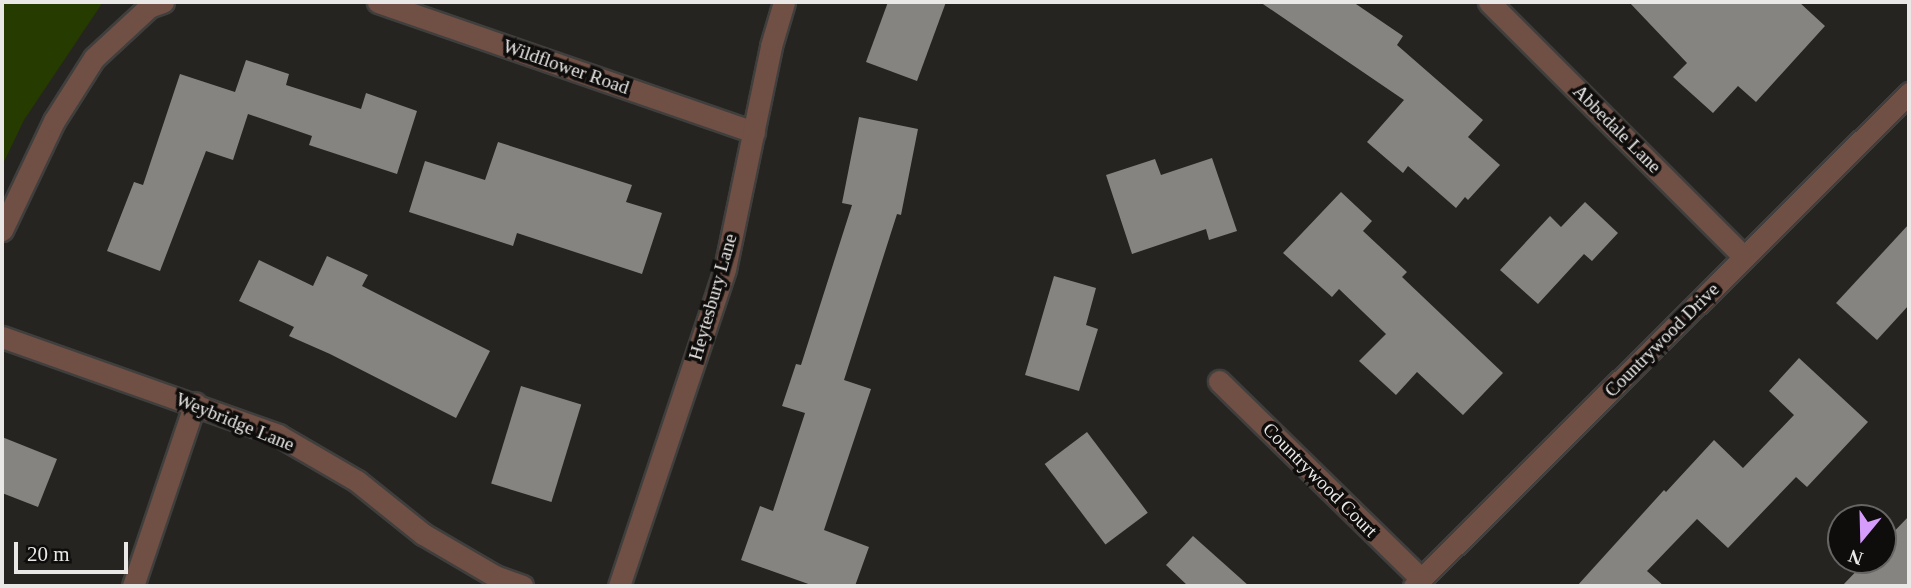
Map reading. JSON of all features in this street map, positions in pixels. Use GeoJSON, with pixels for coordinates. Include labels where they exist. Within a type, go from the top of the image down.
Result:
{"type":"FeatureCollection","features":[{"type":"Feature","properties":{"kind":"street"},"geometry":{"type":"LineString","coordinates":[[2,230],[54,121],[94,58],[149,7],[163,2]]}},
{"type":"Feature","properties":{"kind":"street","name":"Wildflower Road"},"geometry":{"type":"LineString","coordinates":[[378,2],[754,132]]}},
{"type":"Feature","properties":{"kind":"street","name":"Heytesbury Lane"},"geometry":{"type":"LineString","coordinates":[[619,586],[713,309],[784,2]]}},
{"type":"Feature","properties":{"kind":"street","name":"Abbedale Lane"},"geometry":{"type":"LineString","coordinates":[[1489,2],[1744,257]]}},
{"type":"Feature","properties":{"kind":"street","name":"Countrywood Drive"},"geometry":{"type":"LineString","coordinates":[[1418,583],[1909,93]]}},
{"type":"Feature","properties":{"kind":"street","name":"Weybridge Lane"},"geometry":{"type":"LineString","coordinates":[[2,337],[195,403],[278,435],[357,481],[423,534],[495,576],[522,586]]}},
{"type":"Feature","properties":{"kind":"street","name":"Countrywood Court"},"geometry":{"type":"LineString","coordinates":[[1219,381],[1418,583]]}},
{"type":"Feature","properties":{"kind":"street"},"geometry":{"type":"LineString","coordinates":[[133,586],[195,403]]}},
{"type":"Feature","properties":{"kind":"green space"},"geometry":{"type":"Polygon","coordinates":[[[2,2],[103,2],[24,120],[2,166],[2,2]]]}},
{"type":"Feature","properties":{"kind":"building"},"geometry":{"type":"Polygon","coordinates":[[[888,2],[946,2],[917,81],[866,62],[888,2]]]}},
{"type":"Feature","properties":{"kind":"building"},"geometry":{"type":"Polygon","coordinates":[[[1260,2],[1353,2],[1403,36],[1397,45],[1483,120],[1468,137],[1500,165],[1468,200],[1465,197],[1456,208],[1408,166],[1403,173],[1367,142],[1404,100],[1260,2]]]}},
{"type":"Feature","properties":{"kind":"building"},"geometry":{"type":"Polygon","coordinates":[[[1629,2],[1799,2],[1825,26],[1756,102],[1738,86],[1713,113],[1673,77],[1687,63],[1629,2]]]}},
{"type":"Feature","properties":{"kind":"building"},"geometry":{"type":"Polygon","coordinates":[[[246,60],[289,74],[286,85],[361,109],[366,93],[417,111],[397,174],[309,145],[312,136],[248,114],[233,160],[206,151],[160,271],[107,251],[134,182],[143,185],[180,74],[235,92],[246,60]]]}},
{"type":"Feature","properties":{"kind":"building"},"geometry":{"type":"Polygon","coordinates":[[[859,117],[918,129],[901,215],[897,214],[844,380],[871,389],[824,530],[869,547],[855,586],[814,586],[741,560],[760,506],[773,511],[805,413],[782,406],[796,364],[801,365],[852,205],[842,203],[859,117]]]}},
{"type":"Feature","properties":{"kind":"building"},"geometry":{"type":"Polygon","coordinates":[[[498,142],[632,185],[626,202],[662,213],[642,274],[517,233],[513,246],[409,212],[425,161],[485,180],[498,142]]]}},
{"type":"Feature","properties":{"kind":"building"},"geometry":{"type":"Polygon","coordinates":[[[1212,158],[1237,231],[1209,240],[1206,229],[1132,254],[1106,175],[1155,159],[1161,175],[1212,158]]]}},
{"type":"Feature","properties":{"kind":"building"},"geometry":{"type":"Polygon","coordinates":[[[1341,192],[1372,221],[1363,231],[1407,272],[1402,277],[1503,373],[1463,415],[1417,372],[1396,395],[1359,361],[1386,334],[1339,289],[1332,297],[1283,253],[1341,192]]]}},
{"type":"Feature","properties":{"kind":"building"},"geometry":{"type":"Polygon","coordinates":[[[1585,202],[1618,233],[1592,261],[1584,254],[1538,304],[1500,270],[1550,216],[1561,227],[1585,202]]]}},
{"type":"Feature","properties":{"kind":"building"},"geometry":{"type":"Polygon","coordinates":[[[1909,224],[1909,305],[1877,340],[1836,303],[1909,224]]]}},
{"type":"Feature","properties":{"kind":"building"},"geometry":{"type":"Polygon","coordinates":[[[327,256],[368,275],[362,286],[490,351],[456,418],[289,336],[294,327],[239,301],[259,260],[313,286],[327,256]]]}},
{"type":"Feature","properties":{"kind":"building"},"geometry":{"type":"Polygon","coordinates":[[[1054,276],[1096,288],[1086,325],[1098,329],[1079,391],[1025,375],[1054,276]]]}},
{"type":"Feature","properties":{"kind":"building"},"geometry":{"type":"Polygon","coordinates":[[[1799,358],[1868,422],[1807,487],[1796,477],[1728,548],[1697,519],[1647,571],[1664,586],[1577,586],[1664,490],[1666,492],[1714,440],[1743,468],[1794,415],[1769,391],[1799,358]]]}},
{"type":"Feature","properties":{"kind":"building"},"geometry":{"type":"Polygon","coordinates":[[[521,386],[581,404],[551,502],[491,484],[521,386]]]}},
{"type":"Feature","properties":{"kind":"building"},"geometry":{"type":"Polygon","coordinates":[[[1087,432],[1148,513],[1105,545],[1045,464],[1087,432]]]}},
{"type":"Feature","properties":{"kind":"building"},"geometry":{"type":"Polygon","coordinates":[[[2,437],[57,459],[38,507],[2,493],[2,437]]]}},
{"type":"Feature","properties":{"kind":"building"},"geometry":{"type":"Polygon","coordinates":[[[1909,516],[1909,586],[1842,586],[1854,574],[1897,574],[1897,528],[1909,516]]]}},
{"type":"Feature","properties":{"kind":"building"},"geometry":{"type":"Polygon","coordinates":[[[1193,536],[1249,586],[1188,586],[1166,565],[1193,536]]]}}]}
